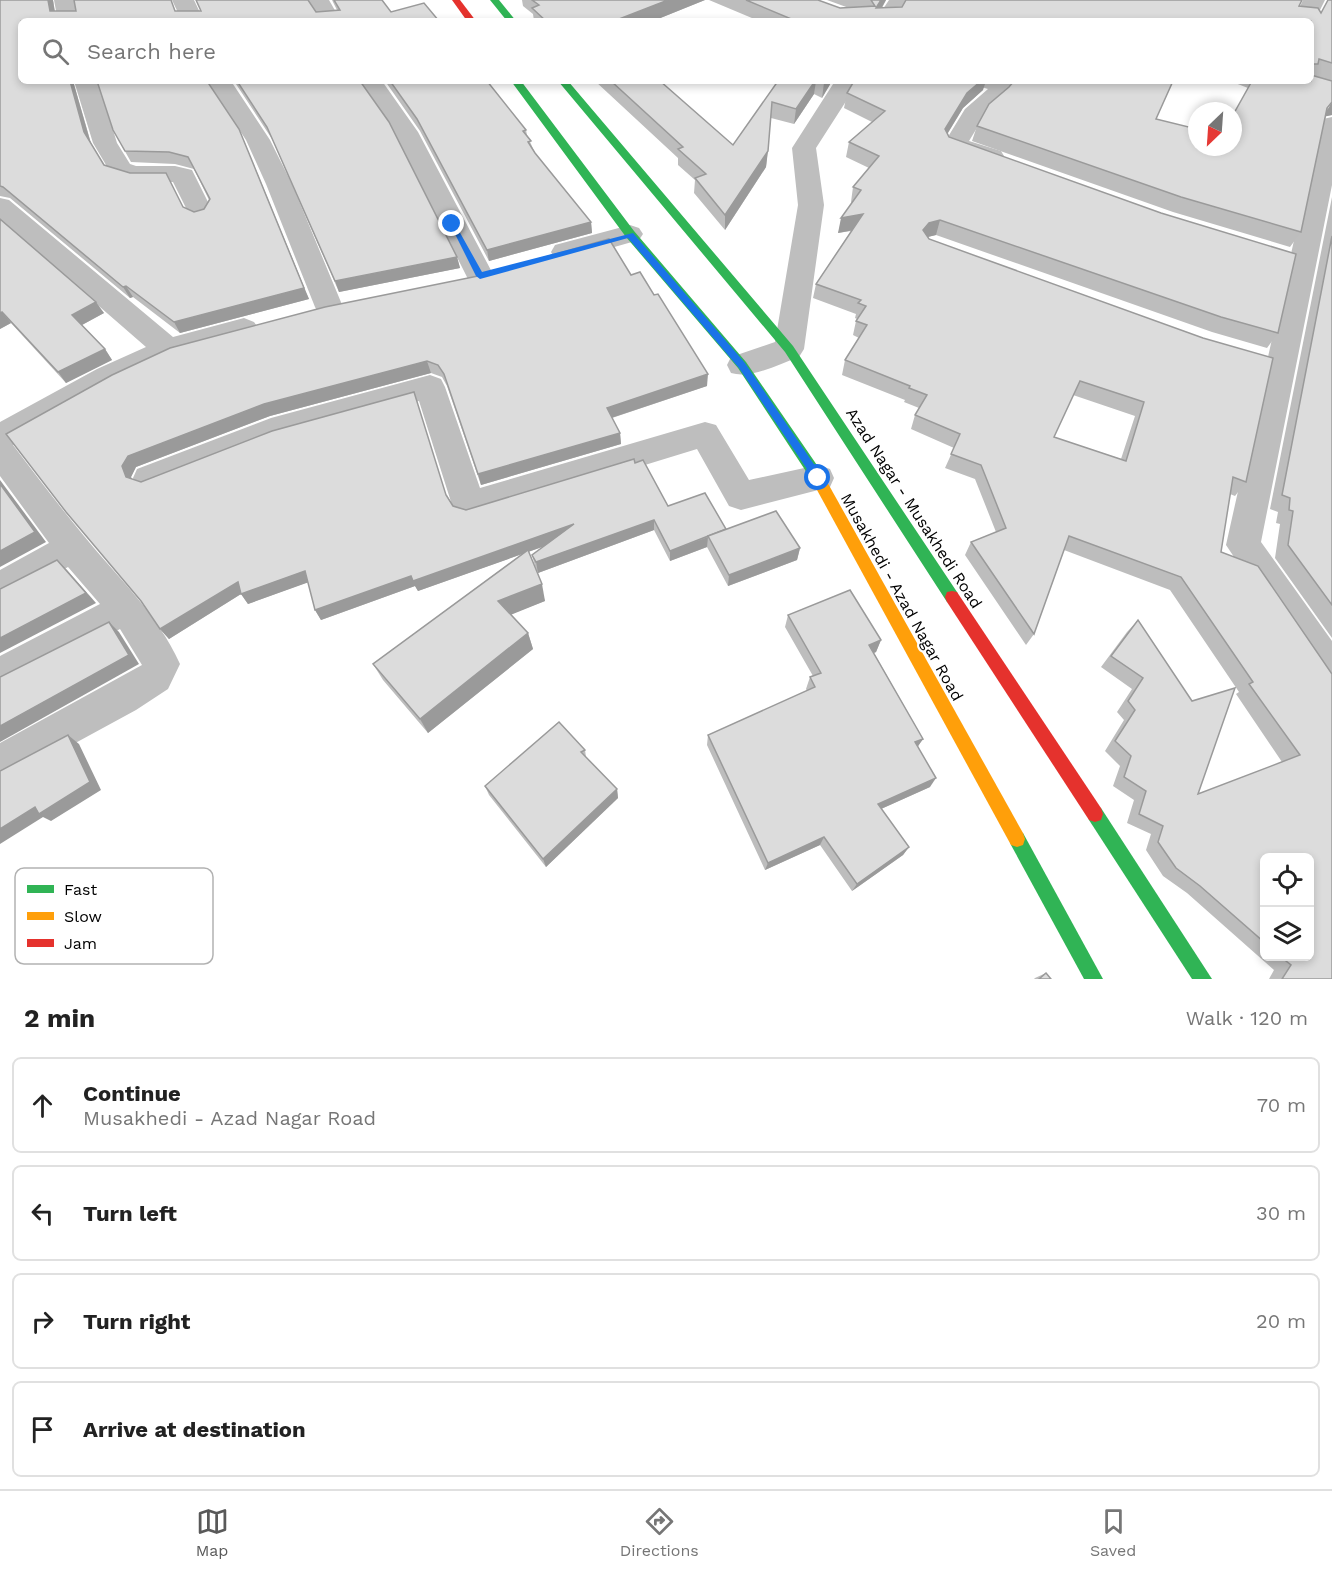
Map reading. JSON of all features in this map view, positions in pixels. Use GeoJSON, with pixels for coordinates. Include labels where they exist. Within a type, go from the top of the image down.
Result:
{"type":"FeatureCollection","features":[{"type":"Feature","properties":{"kind":"main road"},"geometry":{"type":"LineString","coordinates":[[456,0],[470,18]]}},
{"type":"Feature","properties":{"kind":"main road"},"geometry":{"type":"LineString","coordinates":[[494,0],[509,18]]}},
{"type":"Feature","properties":{"kind":"main road","name":"Musakhedi - Azad Nagar Road"},"geometry":{"type":"LineString","coordinates":[[518,84],[630,234],[742,365],[818,478],[1094,979]]}},
{"type":"Feature","properties":{"kind":"main road","name":"Azad Nagar - Musakhedi Road"},"geometry":{"type":"LineString","coordinates":[[566,84],[789,349],[1203,979]]}},
{"type":"Feature","properties":{"kind":"street"},"geometry":{"type":"LineString","coordinates":[[65,0],[68,18]]}},
{"type":"Feature","properties":{"kind":"street"},"geometry":{"type":"LineString","coordinates":[[183,0],[192,18]]}},
{"type":"Feature","properties":{"kind":"street"},"geometry":{"type":"LineString","coordinates":[[318,0],[328,18]]}},
{"type":"Feature","properties":{"kind":"street"},"geometry":{"type":"LineString","coordinates":[[888,18],[900,0]]}},
{"type":"Feature","properties":{"kind":"street"},"geometry":{"type":"LineString","coordinates":[[1305,18],[1314,0]]}},
{"type":"Feature","properties":{"kind":"street"},"geometry":{"type":"LineString","coordinates":[[87,84],[105,143],[121,169],[142,176],[173,174],[183,176],[200,212]]}},
{"type":"Feature","properties":{"kind":"street"},"geometry":{"type":"LineString","coordinates":[[221,84],[258,140],[275,175],[329,307]]}},
{"type":"Feature","properties":{"kind":"street"},"geometry":{"type":"LineString","coordinates":[[372,84],[406,132],[480,275]]}},
{"type":"Feature","properties":{"kind":"street"},"geometry":{"type":"LineString","coordinates":[[742,365],[789,349],[811,206],[804,148],[845,84]]}},
{"type":"Feature","properties":{"kind":"street"},"geometry":{"type":"LineString","coordinates":[[996,84],[1003,86],[995,96],[973,114],[955,145],[1010,163]]}},
{"type":"Feature","properties":{"kind":"street"},"geometry":{"type":"LineString","coordinates":[[1332,124],[1293,260],[1270,362],[1243,545],[1332,672]]}},
{"type":"Feature","properties":{"kind":"street"},"geometry":{"type":"LineString","coordinates":[[0,206],[168,349]]}},
{"type":"Feature","properties":{"kind":"street"},"geometry":{"type":"LineString","coordinates":[[538,260],[630,234]]}},
{"type":"Feature","properties":{"kind":"street"},"geometry":{"type":"LineString","coordinates":[[0,437],[108,376],[168,349],[272,322]]}},
{"type":"Feature","properties":{"kind":"street"},"geometry":{"type":"LineString","coordinates":[[149,478],[271,430],[430,387],[469,505],[705,434],[741,496],[818,478]]}},
{"type":"Feature","properties":{"kind":"street"},"geometry":{"type":"LineString","coordinates":[[0,452],[72,547],[126,608],[161,664],[155,676],[0,764]]}},
{"type":"Feature","properties":{"kind":"street"},"geometry":{"type":"LineString","coordinates":[[0,588],[72,547]]}},
{"type":"Feature","properties":{"kind":"street"},"geometry":{"type":"LineString","coordinates":[[0,675],[126,608]]}},
{"type":"Feature","properties":{"kind":"building"},"geometry":{"type":"Polygon","coordinates":[[[0,0],[48,0],[50,11],[76,11],[74,0],[171,0],[175,11],[201,11],[196,0],[308,0],[316,12],[340,10],[334,0],[382,0],[391,12],[424,3],[436,18],[18,18],[18,84],[71,84],[84,132],[104,165],[130,173],[166,173],[183,207],[194,212],[204,209],[210,199],[188,157],[169,152],[125,151],[113,130],[98,84],[209,84],[239,129],[304,288],[174,322],[126,286],[123,287],[0,186],[0,0]]]}},
{"type":"Feature","properties":{"kind":"building"},"geometry":{"type":"Polygon","coordinates":[[[532,0],[668,0],[622,18],[543,18],[532,8],[539,5],[532,0]]]}},
{"type":"Feature","properties":{"kind":"building"},"geometry":{"type":"Polygon","coordinates":[[[746,0],[818,0],[840,8],[875,6],[871,0],[881,0],[876,8],[902,7],[906,0],[1302,0],[1299,6],[1318,8],[1321,13],[1328,0],[1332,0],[1332,63],[1319,59],[1318,64],[1314,64],[1314,18],[789,18],[746,0]]]}},
{"type":"Feature","properties":{"kind":"building"},"geometry":{"type":"Polygon","coordinates":[[[1314,76],[1332,81],[1332,102],[1327,108],[1301,232],[1181,197],[977,126],[989,104],[1012,84],[1172,84],[1156,119],[1188,127],[1188,156],[1242,156],[1240,102],[1250,84],[1314,84],[1314,76]]]}},
{"type":"Feature","properties":{"kind":"building"},"geometry":{"type":"Polygon","coordinates":[[[239,84],[362,84],[389,122],[457,257],[335,281],[267,127],[239,84]]]}},
{"type":"Feature","properties":{"kind":"building"},"geometry":{"type":"Polygon","coordinates":[[[392,84],[489,84],[526,130],[523,131],[531,141],[528,142],[535,153],[591,222],[487,250],[417,119],[392,84]]]}},
{"type":"Feature","properties":{"kind":"building"},"geometry":{"type":"Polygon","coordinates":[[[614,84],[663,84],[733,145],[776,84],[813,84],[796,109],[772,102],[768,151],[725,215],[695,178],[706,174],[678,149],[683,147],[614,84]]]}},
{"type":"Feature","properties":{"kind":"building"},"geometry":{"type":"Polygon","coordinates":[[[852,84],[978,84],[967,93],[945,129],[949,137],[1161,213],[1296,254],[1278,333],[1221,317],[940,220],[929,223],[923,230],[929,239],[1203,338],[1273,358],[1246,482],[1233,477],[1221,552],[1258,566],[1332,674],[1332,979],[1282,979],[1291,965],[1286,961],[1314,961],[1314,853],[1260,853],[1260,938],[1176,868],[1158,842],[1163,826],[1139,814],[1146,791],[1124,777],[1131,756],[1115,741],[1135,710],[1128,701],[1143,678],[1111,656],[1138,620],[1192,701],[1235,688],[1198,794],[1300,755],[1249,684],[1253,682],[1181,577],[1069,536],[1034,634],[971,542],[1006,528],[981,465],[951,454],[960,434],[915,415],[927,395],[845,360],[867,325],[856,321],[866,306],[858,303],[861,300],[816,284],[863,214],[841,218],[861,190],[853,187],[879,156],[849,142],[885,111],[847,93],[852,84]],[[1080,381],[1054,437],[1126,461],[1144,402],[1080,381]]]}},
{"type":"Feature","properties":{"kind":"building"},"geometry":{"type":"Polygon","coordinates":[[[0,219],[96,302],[72,315],[105,349],[58,372],[2,312],[0,313],[0,219]]]}},
{"type":"Feature","properties":{"kind":"building"},"geometry":{"type":"Polygon","coordinates":[[[1332,236],[1332,605],[1288,545],[1293,511],[1289,510],[1290,498],[1282,495],[1332,236]]]}},
{"type":"Feature","properties":{"kind":"building"},"geometry":{"type":"Polygon","coordinates":[[[609,239],[631,275],[640,272],[654,295],[658,294],[708,374],[607,408],[620,433],[478,474],[444,374],[438,365],[427,361],[264,404],[128,456],[122,466],[126,477],[141,482],[272,431],[414,392],[446,495],[453,506],[466,510],[634,459],[635,463],[643,460],[668,506],[705,493],[726,529],[670,551],[654,520],[536,562],[532,555],[574,524],[413,581],[411,576],[315,610],[305,571],[241,594],[238,582],[160,629],[141,601],[66,512],[6,434],[112,375],[170,348],[325,307],[478,276],[609,239]]]}},
{"type":"Feature","properties":{"kind":"building"},"geometry":{"type":"Polygon","coordinates":[[[0,484],[35,532],[0,551],[0,484]]]}},
{"type":"Feature","properties":{"kind":"building"},"geometry":{"type":"Polygon","coordinates":[[[776,511],[800,548],[729,575],[708,536],[776,511]]]}},
{"type":"Feature","properties":{"kind":"building"},"geometry":{"type":"Polygon","coordinates":[[[528,550],[542,584],[498,601],[528,633],[420,719],[373,664],[528,550]]]}},
{"type":"Feature","properties":{"kind":"building"},"geometry":{"type":"Polygon","coordinates":[[[57,560],[86,593],[0,638],[0,589],[57,560]]]}},
{"type":"Feature","properties":{"kind":"building"},"geometry":{"type":"Polygon","coordinates":[[[850,590],[881,640],[869,645],[923,739],[915,742],[936,778],[878,804],[909,847],[857,884],[824,837],[768,863],[708,735],[815,687],[810,677],[821,673],[788,615],[850,590]]]}},
{"type":"Feature","properties":{"kind":"building"},"geometry":{"type":"Polygon","coordinates":[[[109,622],[129,655],[0,726],[0,677],[109,622]]]}},
{"type":"Feature","properties":{"kind":"building"},"geometry":{"type":"Polygon","coordinates":[[[559,722],[585,750],[581,752],[617,789],[543,859],[485,786],[559,722]]]}},
{"type":"Feature","properties":{"kind":"building"},"geometry":{"type":"Polygon","coordinates":[[[68,735],[90,782],[39,814],[35,807],[0,829],[0,771],[68,735]]]}},
{"type":"Feature","properties":{"kind":"building"},"geometry":{"type":"Polygon","coordinates":[[[1046,973],[1051,979],[1039,979],[1046,973]]]}},
{"type":"Feature","properties":{"kind":"traffic: fast"},"geometry":{"type":"LineString","coordinates":[[494,0],[509,18]]}},
{"type":"Feature","properties":{"kind":"traffic: fast"},"geometry":{"type":"LineString","coordinates":[[518,84],[630,234],[742,365],[816,475]]}},
{"type":"Feature","properties":{"kind":"traffic: fast"},"geometry":{"type":"LineString","coordinates":[[566,84],[789,349],[952,597]]}},
{"type":"Feature","properties":{"kind":"traffic: fast"},"geometry":{"type":"LineString","coordinates":[[1095,814],[1203,979]]}},
{"type":"Feature","properties":{"kind":"traffic: fast"},"geometry":{"type":"LineString","coordinates":[[1017,839],[1094,979]]}},
{"type":"Feature","properties":{"kind":"traffic: slow"},"geometry":{"type":"LineString","coordinates":[[816,475],[1017,839]]}},
{"type":"Feature","properties":{"kind":"traffic: jam"},"geometry":{"type":"LineString","coordinates":[[456,0],[470,18]]}},
{"type":"Feature","properties":{"kind":"traffic: jam"},"geometry":{"type":"LineString","coordinates":[[952,597],[1095,814]]}},
{"type":"Feature","properties":{"kind":"route"},"geometry":{"type":"LineString","coordinates":[[452,224],[480,276],[630,234],[742,365],[818,478]]}}]}
